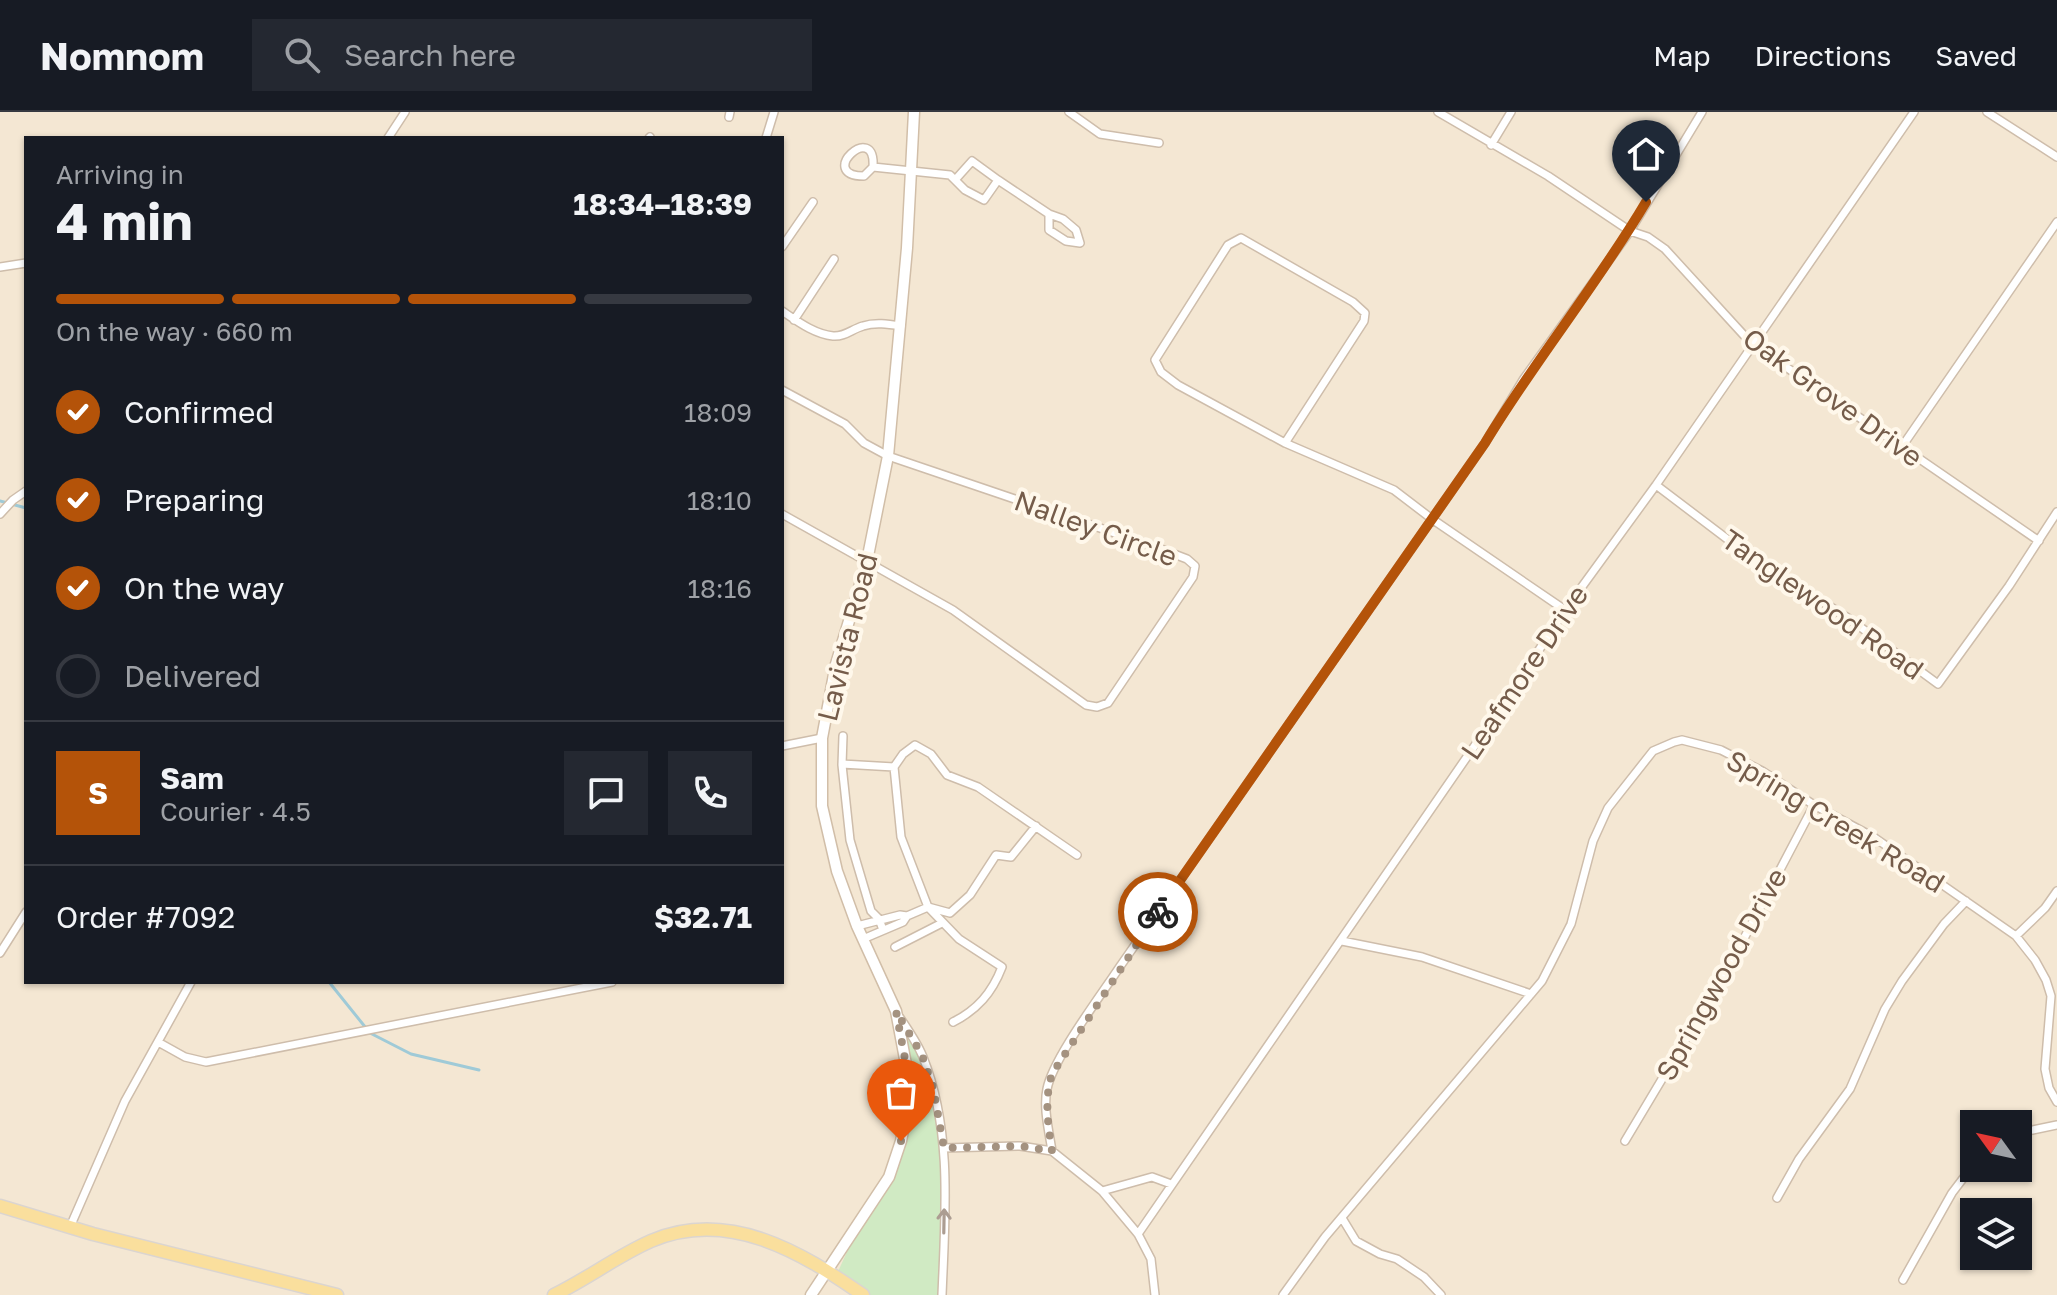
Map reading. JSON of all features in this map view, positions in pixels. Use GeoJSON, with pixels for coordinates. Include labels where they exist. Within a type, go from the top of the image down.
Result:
{"type":"FeatureCollection","features":[{"type":"Feature","properties":{"kind":"main road","name":"Lavista Road"},"geometry":{"type":"LineString","coordinates":[[811,1295],[889,1177],[901,1141],[911,1091],[896,1011],[857,926],[837,871],[822,806],[822,738],[836,664],[867,561],[888,456],[901,326],[914,112]]}},
{"type":"Feature","properties":{"kind":"main road"},"geometry":{"type":"LineString","coordinates":[[0,1206],[70,1227],[337,1295]]}},
{"type":"Feature","properties":{"kind":"main road"},"geometry":{"type":"LineString","coordinates":[[554,1295],[654,1240],[702,1230],[728,1230],[784,1247],[863,1295]]}},
{"type":"Feature","properties":{"kind":"street"},"geometry":{"type":"LineString","coordinates":[[389,136],[405,112]]}},
{"type":"Feature","properties":{"kind":"street"},"geometry":{"type":"LineString","coordinates":[[767,136],[774,112]]}},
{"type":"Feature","properties":{"kind":"street"},"geometry":{"type":"LineString","coordinates":[[1069,112],[1100,134],[1159,143]]}},
{"type":"Feature","properties":{"kind":"street","name":"Oak Grove Drive"},"geometry":{"type":"LineString","coordinates":[[1438,112],[1548,176],[1630,231],[1648,237],[1665,249],[1751,343],[2039,541]]}},
{"type":"Feature","properties":{"kind":"street"},"geometry":{"type":"LineString","coordinates":[[1491,145],[1511,112]]}},
{"type":"Feature","properties":{"kind":"street"},"geometry":{"type":"LineString","coordinates":[[1052,1151],[1047,1090],[1052,1074],[1068,1047],[1121,965],[1485,443],[1523,380],[1630,231],[1702,112]]}},
{"type":"Feature","properties":{"kind":"street","name":"Leafmore Drive"},"geometry":{"type":"LineString","coordinates":[[1138,1234],[1342,941],[1565,610],[1656,485],[1751,343],[1914,112]]}},
{"type":"Feature","properties":{"kind":"street"},"geometry":{"type":"LineString","coordinates":[[1987,112],[2057,157]]}},
{"type":"Feature","properties":{"kind":"street"},"geometry":{"type":"LineString","coordinates":[[873,167],[874,159],[869,151],[853,149],[847,155],[845,163],[848,171],[855,176],[864,176],[873,167],[950,175],[965,190],[984,200],[998,180]]}},
{"type":"Feature","properties":{"kind":"street"},"geometry":{"type":"LineString","coordinates":[[955,180],[972,161],[1049,214],[1063,219],[1076,230],[1080,243],[1066,241],[1049,230],[1049,214]]}},
{"type":"Feature","properties":{"kind":"street"},"geometry":{"type":"LineString","coordinates":[[784,244],[813,202]]}},
{"type":"Feature","properties":{"kind":"street"},"geometry":{"type":"LineString","coordinates":[[1901,448],[2057,222]]}},
{"type":"Feature","properties":{"kind":"street"},"geometry":{"type":"LineString","coordinates":[[1285,443],[1364,321],[1365,313],[1353,302],[1241,238],[1228,245],[1155,360],[1161,372],[1178,385],[1285,443],[1394,490],[1565,610]]}},
{"type":"Feature","properties":{"kind":"street"},"geometry":{"type":"LineString","coordinates":[[794,320],[834,259]]}},
{"type":"Feature","properties":{"kind":"street"},"geometry":{"type":"LineString","coordinates":[[0,267],[24,263]]}},
{"type":"Feature","properties":{"kind":"street"},"geometry":{"type":"LineString","coordinates":[[784,312],[814,330],[834,337],[849,334],[862,326],[883,323],[901,326]]}},
{"type":"Feature","properties":{"kind":"street"},"geometry":{"type":"LineString","coordinates":[[784,391],[845,424],[864,443],[888,456]]}},
{"type":"Feature","properties":{"kind":"street","name":"Nalley Circle"},"geometry":{"type":"LineString","coordinates":[[867,561],[953,610],[1086,705],[1097,707],[1108,703],[1122,685],[1193,577],[1195,566],[1187,559],[888,456]]}},
{"type":"Feature","properties":{"kind":"street","name":"Tanglewood Road"},"geometry":{"type":"LineString","coordinates":[[1656,485],[1743,551],[1848,618],[1938,684],[2057,512]]}},
{"type":"Feature","properties":{"kind":"street"},"geometry":{"type":"LineString","coordinates":[[0,514],[24,492]]}},
{"type":"Feature","properties":{"kind":"street"},"geometry":{"type":"LineString","coordinates":[[784,515],[867,561]]}},
{"type":"Feature","properties":{"kind":"street"},"geometry":{"type":"LineString","coordinates":[[843,736],[842,764],[850,840],[871,911],[879,919],[883,930]]}},
{"type":"Feature","properties":{"kind":"street"},"geometry":{"type":"LineString","coordinates":[[784,746],[822,738]]}},
{"type":"Feature","properties":{"kind":"street","name":"Spring Creek Road"},"geometry":{"type":"LineString","coordinates":[[1283,1295],[1325,1237],[1542,981],[1571,924],[1593,841],[1608,808],[1653,751],[1682,740],[1721,750],[1762,771],[1814,805],[1875,838],[2016,936],[2035,960],[2051,996],[2045,1069],[2049,1088],[2057,1102]]}},
{"type":"Feature","properties":{"kind":"street"},"geometry":{"type":"LineString","coordinates":[[953,1022],[974,1011],[997,982],[1002,967],[959,939],[928,907],[901,837],[894,767],[903,754],[915,745],[931,754],[947,775],[978,787],[1077,855]]}},
{"type":"Feature","properties":{"kind":"street"},"geometry":{"type":"LineString","coordinates":[[842,764],[894,767]]}},
{"type":"Feature","properties":{"kind":"street","name":"Springwood Drive"},"geometry":{"type":"LineString","coordinates":[[1625,1141],[1729,967],[1814,805]]}},
{"type":"Feature","properties":{"kind":"street"},"geometry":{"type":"LineString","coordinates":[[857,926],[879,919],[907,916],[928,907],[950,913],[970,895],[996,855],[1011,857],[1036,826]]}},
{"type":"Feature","properties":{"kind":"street"},"geometry":{"type":"LineString","coordinates":[[2016,936],[2045,908],[2057,891]]}},
{"type":"Feature","properties":{"kind":"street"},"geometry":{"type":"LineString","coordinates":[[1777,1198],[1799,1159],[1850,1089],[1885,1009],[1902,981],[1944,924],[1966,901]]}},
{"type":"Feature","properties":{"kind":"street"},"geometry":{"type":"LineString","coordinates":[[0,953],[24,915]]}},
{"type":"Feature","properties":{"kind":"street"},"geometry":{"type":"LineString","coordinates":[[863,939],[903,922],[907,916]]}},
{"type":"Feature","properties":{"kind":"street"},"geometry":{"type":"LineString","coordinates":[[895,947],[942,923]]}},
{"type":"Feature","properties":{"kind":"street"},"geometry":{"type":"LineString","coordinates":[[1342,941],[1422,957],[1531,994]]}},
{"type":"Feature","properties":{"kind":"street"},"geometry":{"type":"LineString","coordinates":[[70,1227],[125,1101],[190,984]]}},
{"type":"Feature","properties":{"kind":"street"},"geometry":{"type":"LineString","coordinates":[[158,1042],[185,1057],[206,1062],[602,984]]}},
{"type":"Feature","properties":{"kind":"street"},"geometry":{"type":"LineString","coordinates":[[896,1011],[922,1055],[933,1087],[944,1148],[942,1295]]}},
{"type":"Feature","properties":{"kind":"street"},"geometry":{"type":"LineString","coordinates":[[2032,1130],[2057,1125]]}},
{"type":"Feature","properties":{"kind":"street"},"geometry":{"type":"LineString","coordinates":[[944,1148],[1020,1146],[1052,1151],[1102,1191],[1138,1234],[1151,1259],[1155,1295]]}},
{"type":"Feature","properties":{"kind":"street"},"geometry":{"type":"LineString","coordinates":[[1102,1191],[1152,1177],[1171,1184]]}},
{"type":"Feature","properties":{"kind":"street"},"geometry":{"type":"LineString","coordinates":[[1903,1280],[1960,1182]]}},
{"type":"Feature","properties":{"kind":"street"},"geometry":{"type":"LineString","coordinates":[[1342,1218],[1356,1241],[1397,1259],[1424,1277],[1441,1295]]}},
{"type":"Feature","properties":{"kind":"shaded area"},"geometry":{"type":"Polygon","coordinates":[[[0,112],[2057,112],[2057,1295],[0,1295],[0,112]]]}},
{"type":"Feature","properties":{"kind":"green space"},"geometry":{"type":"Polygon","coordinates":[[[896,1011],[922,1055],[944,1148],[942,1295],[862,1295],[836,1276],[865,1212],[889,1177],[911,1091],[896,1011]]]}},
{"type":"Feature","properties":{"kind":"waterway"},"geometry":{"type":"LineString","coordinates":[[0,501],[24,507]]}},
{"type":"Feature","properties":{"kind":"waterway"},"geometry":{"type":"LineString","coordinates":[[331,984],[370,1033],[411,1054],[479,1070]]}},
{"type":"Feature","properties":{"kind":"way so far"},"geometry":{"type":"LineString","coordinates":[[901,1141],[911,1091],[896,1011],[922,1055],[933,1087],[944,1148],[1020,1146],[1052,1151],[1047,1110],[1047,1090],[1052,1074],[1158,912]]}},
{"type":"Feature","properties":{"kind":"route"},"geometry":{"type":"LineString","coordinates":[[1158,912],[1485,443],[1523,380],[1630,231],[1646,202]]}}]}
